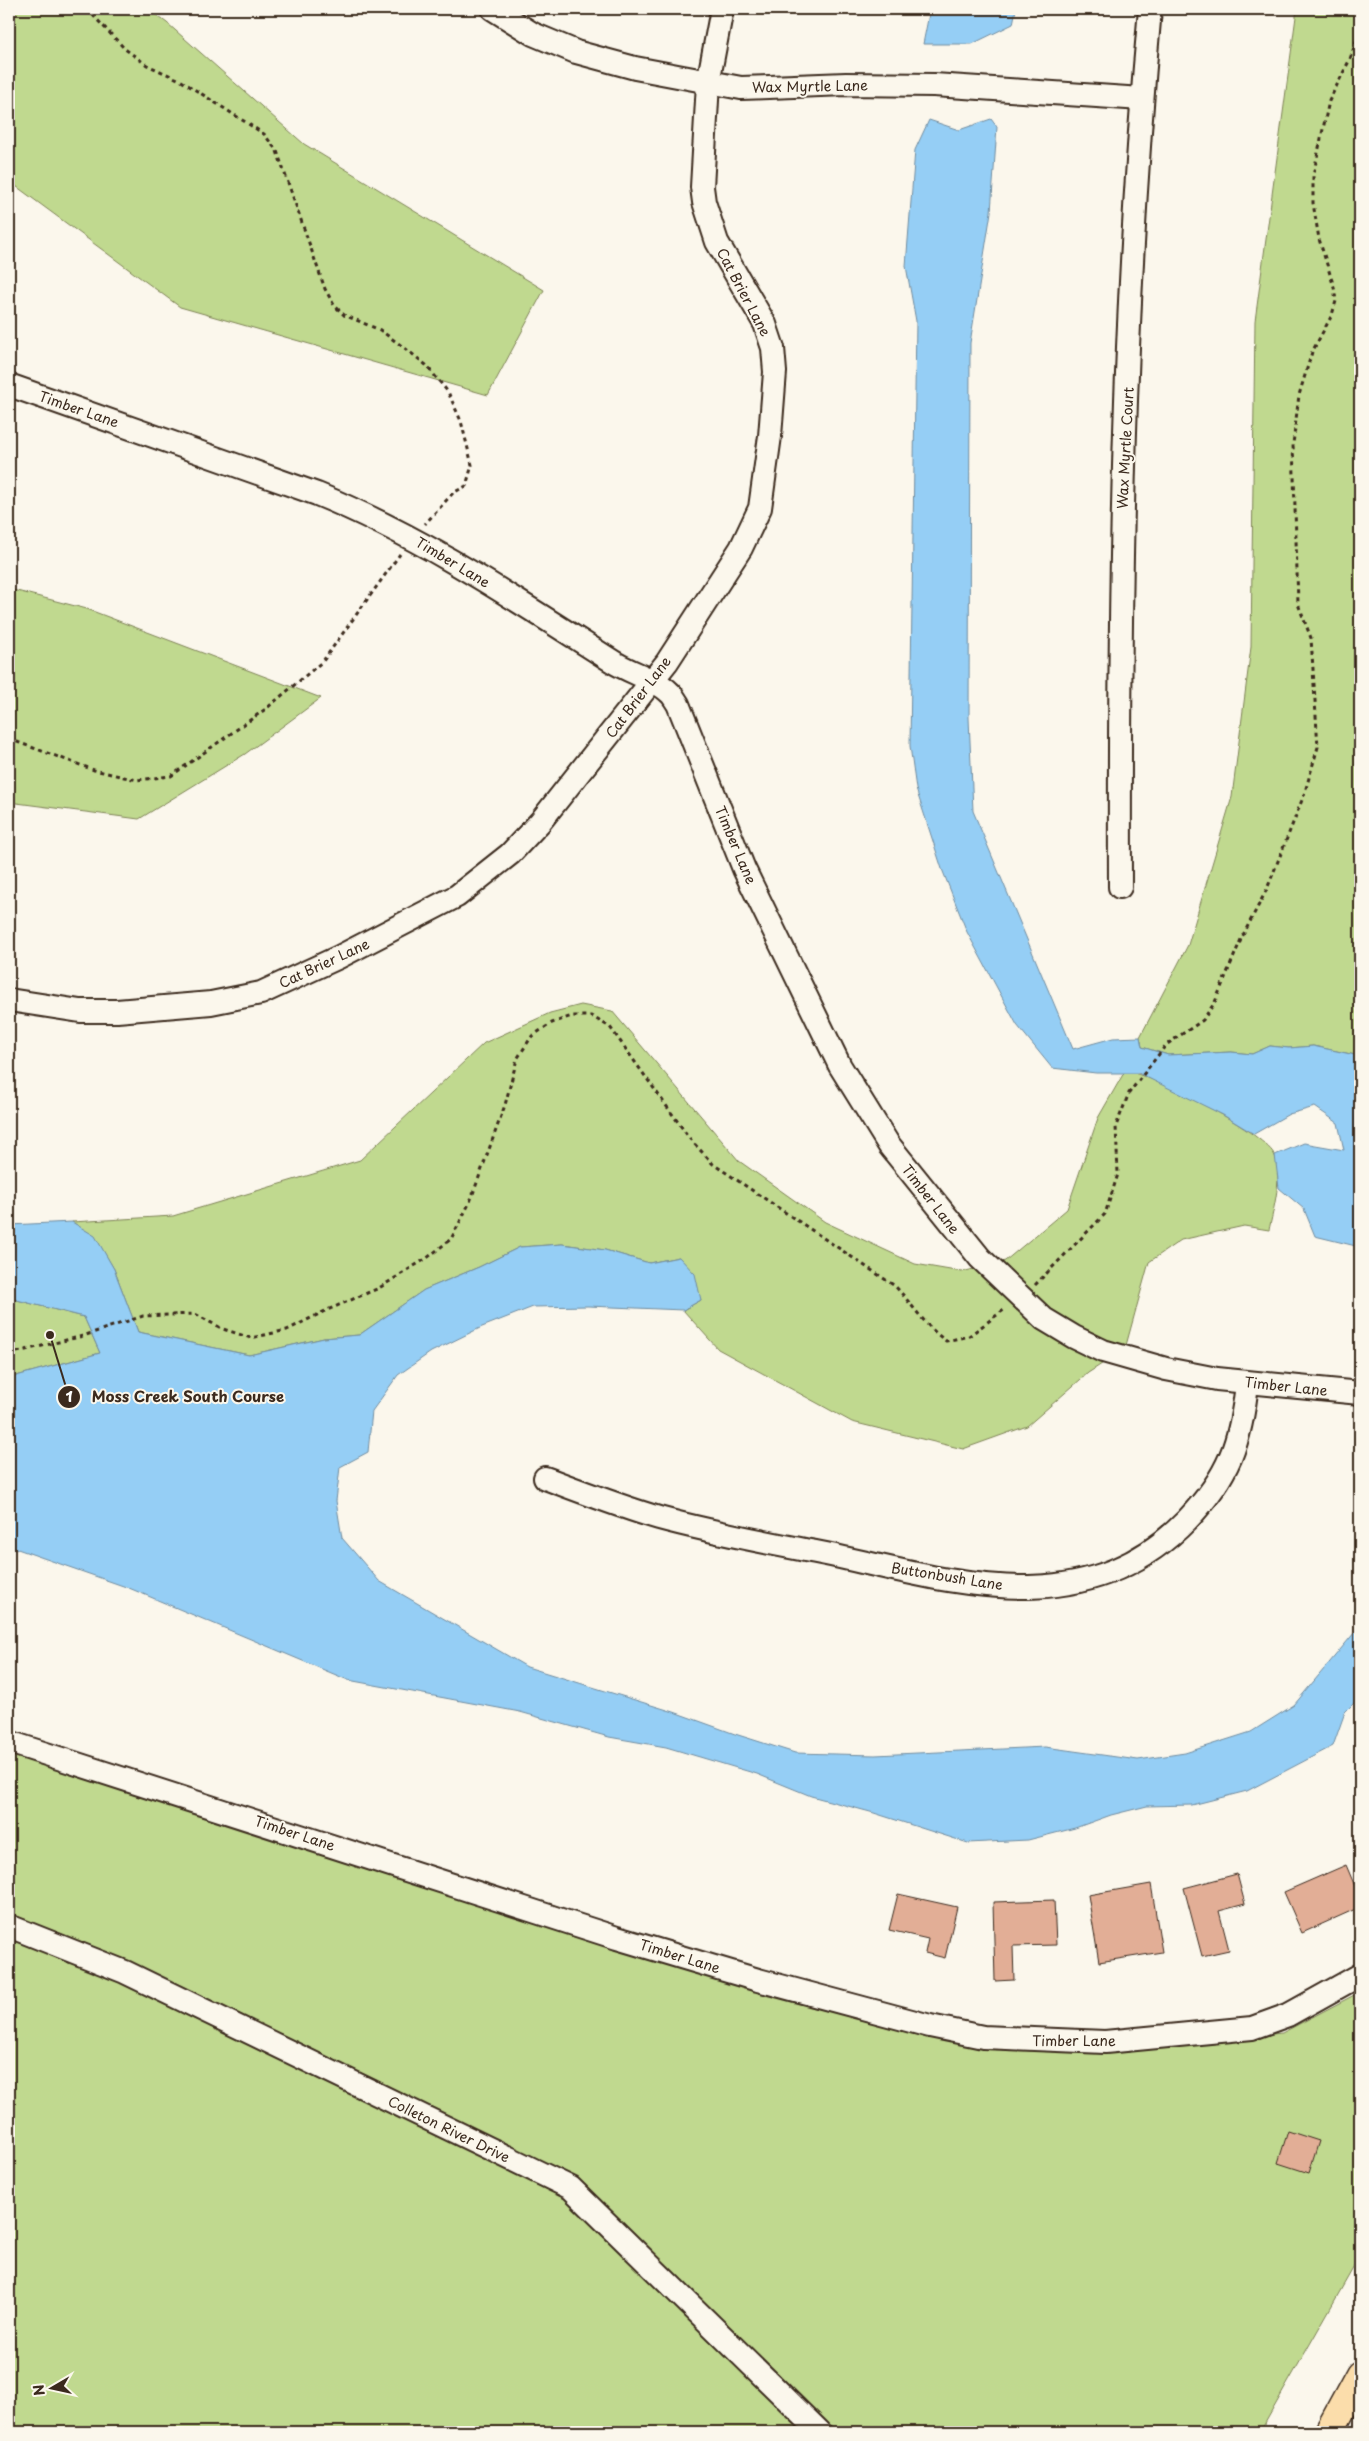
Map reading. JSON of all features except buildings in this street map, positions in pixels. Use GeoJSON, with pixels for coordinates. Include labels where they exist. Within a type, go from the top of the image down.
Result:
{"type":"FeatureCollection","features":[{"type":"Feature","properties":{"kind":"highway"},"geometry":{"type":"LineString","coordinates":[[1329,2432],[1360,2375]]}},
{"type":"Feature","properties":{"kind":"highway"},"geometry":{"type":"LineString","coordinates":[[1348,2432],[1360,2402]]}},
{"type":"Feature","properties":{"kind":"street","name":"Wax Myrtle Lane"},"geometry":{"type":"LineString","coordinates":[[493,9],[533,34],[576,52],[635,68],[741,88],[846,84],[934,85],[1142,99]]}},
{"type":"Feature","properties":{"kind":"street","name":"Cat Brier Lane"},"geometry":{"type":"LineString","coordinates":[[9,1000],[80,1011],[211,1003],[261,993],[348,953],[457,896],[510,854],[552,808],[667,662],[741,548],[755,522],[764,487],[770,436],[775,372],[774,348],[765,324],[717,242],[704,202],[702,186],[708,83],[722,9]]}},
{"type":"Feature","properties":{"kind":"street","name":"Wax Myrtle Court"},"geometry":{"type":"LineString","coordinates":[[1120,887],[1122,529],[1142,99],[1150,9]]}},
{"type":"Feature","properties":{"kind":"street","name":"Timber Lane"},"geometry":{"type":"LineString","coordinates":[[9,385],[317,494],[364,513],[414,538],[479,576],[616,664],[669,692],[678,704],[744,869],[840,1066],[864,1107],[900,1160],[954,1229],[1019,1297],[1044,1319],[1074,1337],[1103,1351],[1166,1369],[1248,1383],[1360,1393]]}},
{"type":"Feature","properties":{"kind":"street","name":"Buttonbush Lane"},"geometry":{"type":"LineString","coordinates":[[545,1478],[666,1520],[925,1575],[998,1586],[1034,1587],[1065,1585],[1110,1573],[1137,1560],[1162,1543],[1197,1510],[1218,1481],[1235,1449],[1243,1423],[1248,1383]]}},
{"type":"Feature","properties":{"kind":"street","name":"Timber Lane"},"geometry":{"type":"LineString","coordinates":[[9,1742],[617,1938],[768,1982],[930,2026],[983,2038],[1105,2042],[1252,2028],[1269,2024],[1288,2015],[1360,1975]]}},
{"type":"Feature","properties":{"kind":"street","name":"Colleton River Drive"},"geometry":{"type":"LineString","coordinates":[[9,1926],[125,1972],[571,2188],[820,2432]]}},
{"type":"Feature","properties":{"kind":"path"},"geometry":{"type":"LineString","coordinates":[[9,739],[103,772],[137,780],[171,776],[267,708],[323,660],[391,565],[454,493],[466,486],[472,465],[461,421],[448,392],[426,365],[380,330],[344,315],[334,305],[325,289],[277,152],[264,134],[180,80],[147,65],[125,49],[87,9]]}},
{"type":"Feature","properties":{"kind":"path"},"geometry":{"type":"LineString","coordinates":[[9,1354],[83,1336],[143,1316],[196,1314],[223,1329],[251,1338],[287,1330],[325,1311],[379,1288],[427,1258],[451,1239],[470,1202],[506,1105],[517,1059],[532,1036],[552,1023],[572,1016],[591,1016],[610,1027],[690,1139],[713,1164],[895,1286],[914,1306],[931,1330],[946,1341],[969,1336],[1019,1297],[1105,1214],[1118,1174],[1116,1126],[1129,1093],[1166,1045],[1203,1020],[1215,1002],[1242,937],[1267,889],[1304,795],[1318,747],[1311,638],[1298,604],[1293,444],[1301,386],[1312,352],[1332,315],[1336,301],[1334,287],[1319,239],[1313,203],[1313,176],[1329,101],[1350,59],[1360,30]]}},
{"type":"Feature","properties":{"kind":"green space"},"geometry":{"type":"Polygon","coordinates":[[[9,9],[148,9],[167,23],[304,144],[544,290],[488,395],[180,307],[9,181],[9,9]]]}},
{"type":"Feature","properties":{"kind":"green space"},"geometry":{"type":"Polygon","coordinates":[[[1297,9],[1360,9],[1360,1056],[1313,1046],[1289,1048],[1270,1046],[1252,1054],[1231,1052],[1168,1055],[1142,1047],[1140,1037],[1188,945],[1232,797],[1251,647],[1255,321],[1297,9]]]}},
{"type":"Feature","properties":{"kind":"green space"},"geometry":{"type":"Polygon","coordinates":[[[9,589],[87,609],[321,698],[245,754],[139,819],[9,802],[9,589]]]}},
{"type":"Feature","properties":{"kind":"green space"},"geometry":{"type":"Polygon","coordinates":[[[581,1005],[612,1011],[739,1161],[825,1222],[915,1264],[962,1272],[1005,1261],[1067,1209],[1098,1118],[1125,1071],[1139,1074],[1158,1082],[1205,1105],[1228,1118],[1265,1144],[1274,1154],[1278,1171],[1277,1192],[1269,1230],[1244,1226],[1181,1240],[1149,1262],[1125,1349],[1088,1373],[1027,1426],[963,1449],[852,1422],[718,1349],[683,1310],[701,1300],[679,1257],[649,1263],[605,1250],[562,1244],[520,1247],[424,1290],[359,1335],[324,1338],[249,1355],[138,1332],[114,1269],[95,1237],[72,1222],[173,1216],[360,1160],[484,1043],[550,1013],[581,1005]]]}},
{"type":"Feature","properties":{"kind":"green space"},"geometry":{"type":"Polygon","coordinates":[[[9,1298],[84,1317],[100,1353],[9,1378],[9,1298]]]}},
{"type":"Feature","properties":{"kind":"green space"},"geometry":{"type":"Polygon","coordinates":[[[9,1751],[358,1867],[982,2047],[1105,2051],[1282,2033],[1360,1992],[1360,2256],[1260,2432],[9,2432],[9,1751]]]}},
{"type":"Feature","properties":{"kind":"water"},"geometry":{"type":"Polygon","coordinates":[[[930,9],[1016,9],[1013,24],[972,44],[923,44],[930,9]]]}},
{"type":"Feature","properties":{"kind":"water"},"geometry":{"type":"Polygon","coordinates":[[[991,119],[997,127],[991,212],[970,343],[969,718],[973,811],[1073,1049],[1113,1038],[1140,1037],[1142,1047],[1168,1055],[1231,1052],[1252,1054],[1270,1046],[1289,1048],[1313,1046],[1360,1056],[1360,1247],[1315,1236],[1304,1209],[1279,1188],[1275,1155],[1304,1143],[1344,1150],[1338,1123],[1315,1107],[1289,1114],[1254,1134],[1223,1115],[1138,1073],[1096,1073],[1052,1068],[1017,1025],[967,932],[942,869],[916,789],[910,746],[916,321],[906,266],[915,150],[929,120],[959,130],[991,119]]]}},
{"type":"Feature","properties":{"kind":"water"},"geometry":{"type":"Polygon","coordinates":[[[72,1222],[95,1236],[114,1269],[138,1332],[249,1355],[324,1338],[359,1335],[424,1290],[520,1247],[562,1244],[605,1250],[649,1263],[679,1257],[695,1274],[701,1300],[683,1310],[588,1306],[533,1307],[482,1327],[431,1352],[398,1375],[372,1411],[368,1452],[340,1467],[336,1501],[342,1538],[379,1581],[527,1667],[674,1712],[795,1753],[875,1755],[1045,1747],[1138,1760],[1185,1753],[1251,1732],[1294,1705],[1360,1626],[1360,1697],[1345,1712],[1333,1746],[1247,1791],[1192,1805],[1147,1806],[1028,1840],[968,1843],[874,1813],[811,1796],[757,1774],[666,1747],[609,1737],[520,1712],[348,1680],[129,1588],[9,1546],[9,1378],[100,1353],[84,1317],[9,1298],[9,1225],[72,1222]]]}},
{"type":"Feature","properties":{"kind":"place","name":"Moss Creek South Course"},"geometry":{"type":"Point","coordinates":[50,1335]}}]}
